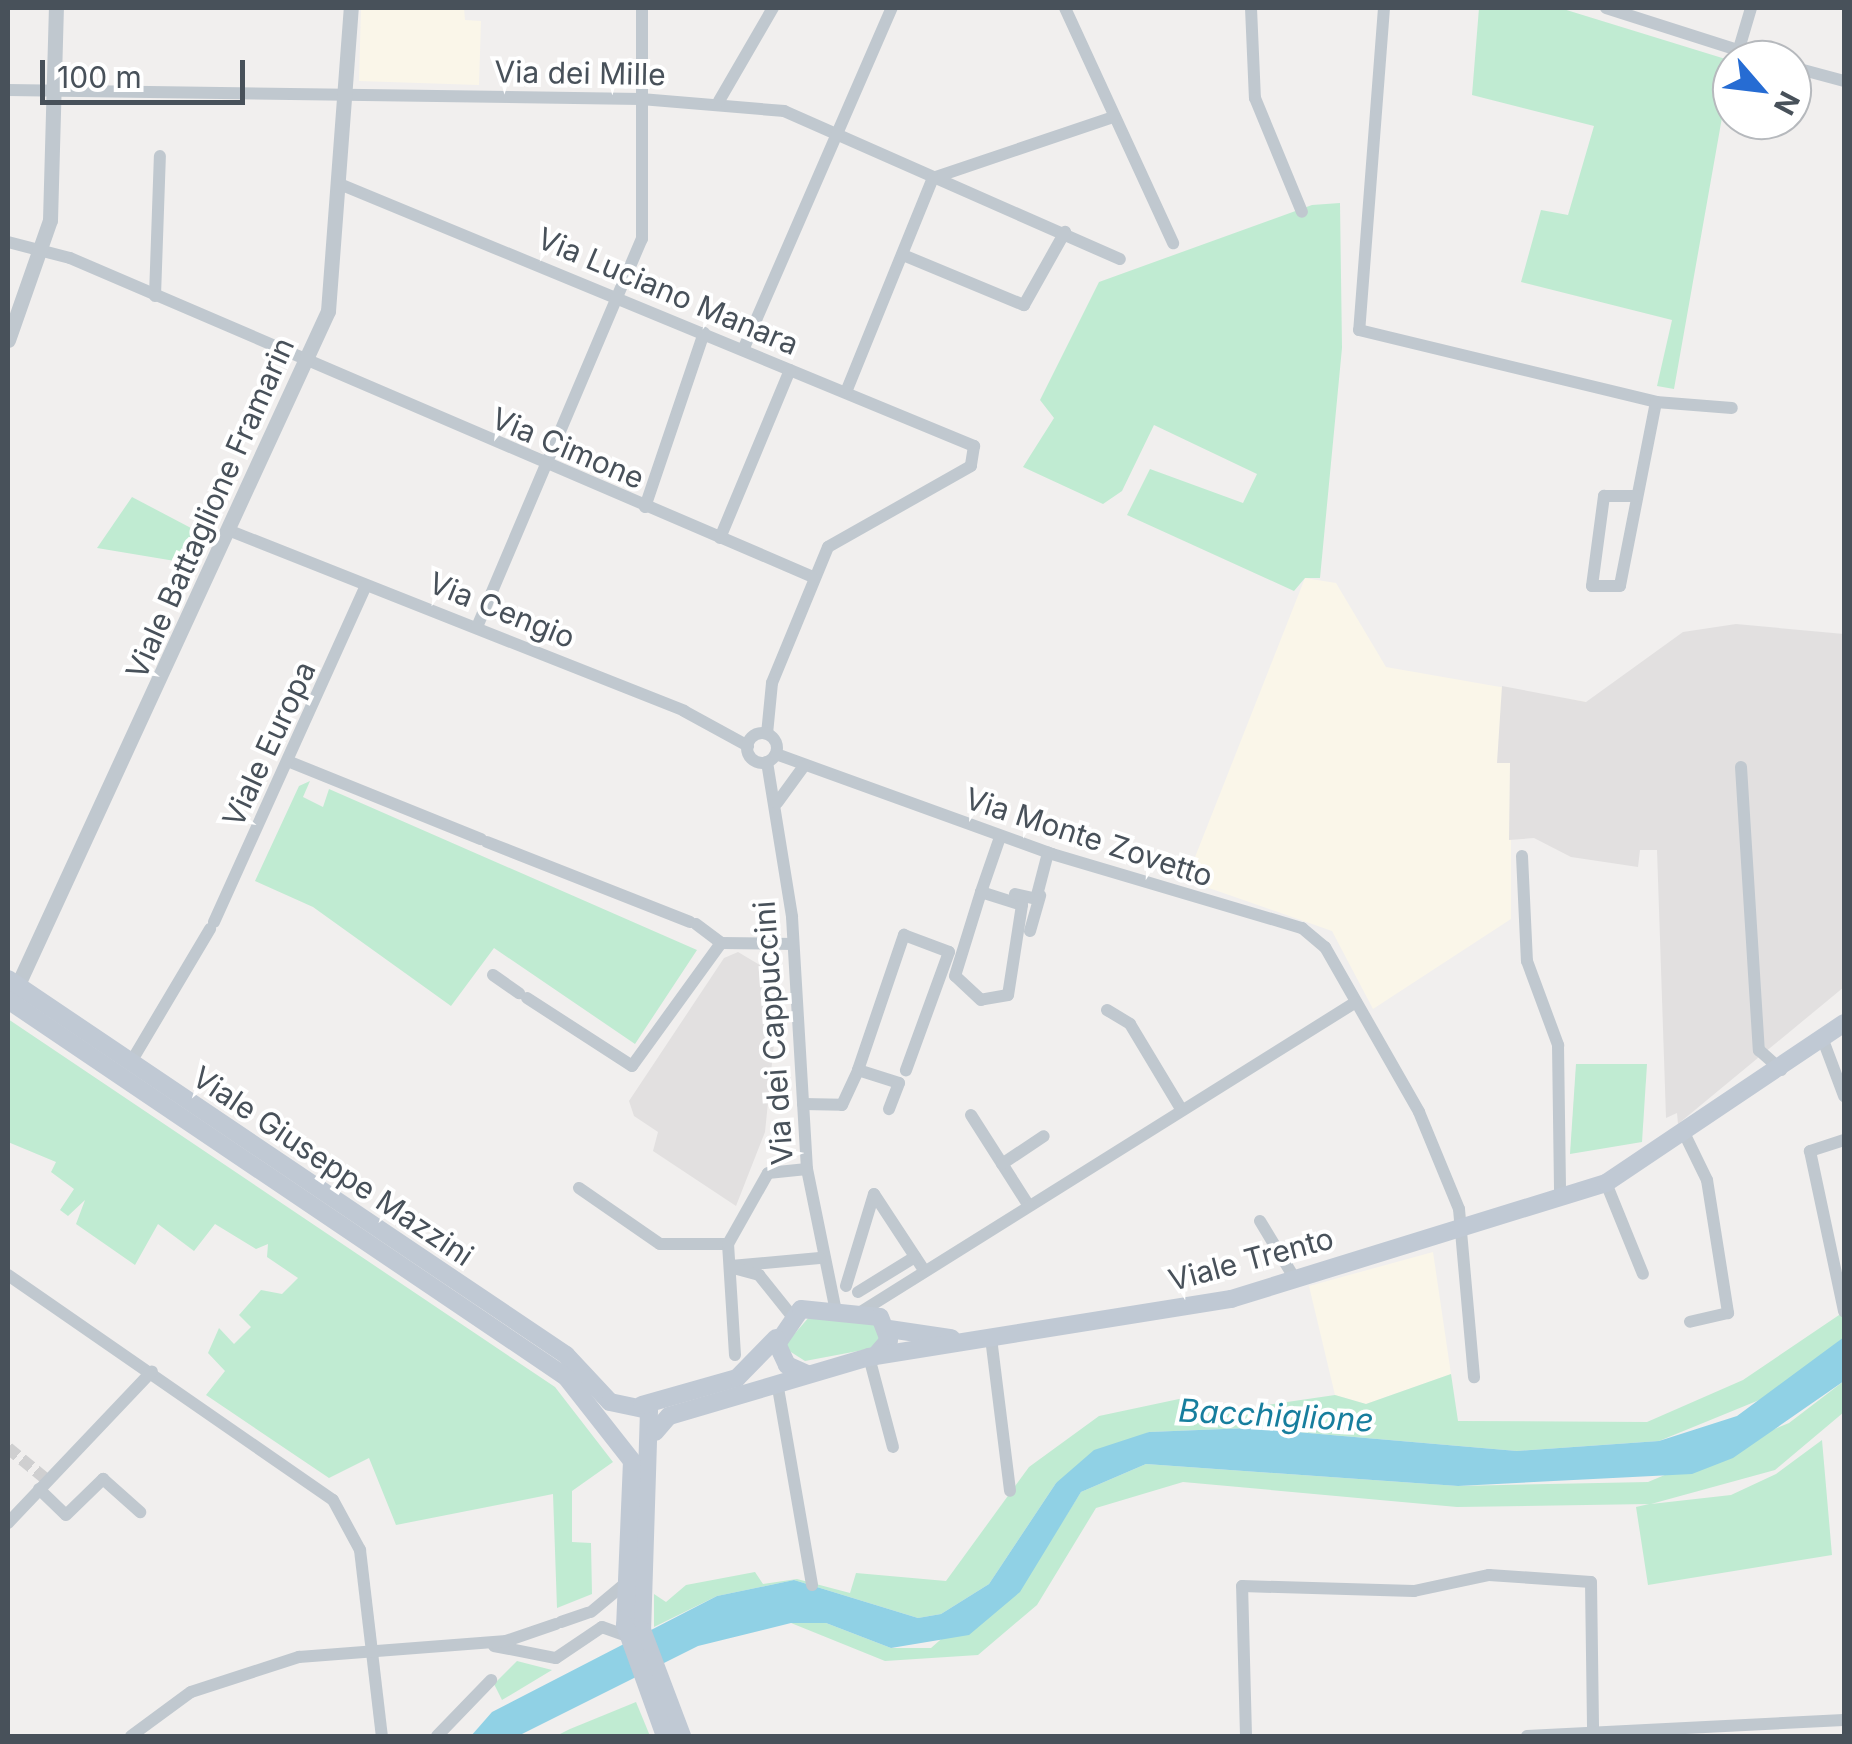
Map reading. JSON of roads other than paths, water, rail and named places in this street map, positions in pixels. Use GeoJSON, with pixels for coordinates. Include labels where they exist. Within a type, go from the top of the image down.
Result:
{"type":"FeatureCollection","features":[{"type":"Feature","properties":{"kind":"main road","name":"Viale Giuseppe Mazzini"},"geometry":{"type":"LineString","coordinates":[[11,992],[130,1062],[579,1364],[620,1404]]}},
{"type":"Feature","properties":{"kind":"main road","name":"Viale Giuseppe Mazzini"},"geometry":{"type":"LineString","coordinates":[[11,992],[549,1364],[607,1427],[634,1468],[627,1582],[635,1633]]}},
{"type":"Feature","properties":{"kind":"main road","name":"Viale Trento"},"geometry":{"type":"LineString","coordinates":[[807,1374],[872,1356],[1231,1299],[1606,1183],[1686,1137],[1844,1024]]}},
{"type":"Feature","properties":{"kind":"main road","name":"Viale Trento"},"geometry":{"type":"LineString","coordinates":[[858,1313],[889,1329],[972,1340]]}},
{"type":"Feature","properties":{"kind":"main road"},"geometry":{"type":"LineString","coordinates":[[607,1427],[620,1404],[642,1405],[737,1378],[776,1338],[790,1315],[858,1313]]}},
{"type":"Feature","properties":{"kind":"main road"},"geometry":{"type":"LineString","coordinates":[[872,1356],[889,1329]]}},
{"type":"Feature","properties":{"kind":"main road"},"geometry":{"type":"LineString","coordinates":[[776,1338],[782,1360],[807,1374]]}},
{"type":"Feature","properties":{"kind":"main road"},"geometry":{"type":"LineString","coordinates":[[620,1448],[653,1436],[664,1418],[807,1374]]}},
{"type":"Feature","properties":{"kind":"main road"},"geometry":{"type":"LineString","coordinates":[[642,1405],[653,1436],[635,1633],[658,1696],[665,1736]]}},
{"type":"Feature","properties":{"kind":"main road"},"geometry":{"type":"LineString","coordinates":[[658,1696],[682,1736]]}},
{"type":"Feature","properties":{"kind":"street"},"geometry":{"type":"LineString","coordinates":[[8,340],[42,249],[56,90],[56,8]]}},
{"type":"Feature","properties":{"kind":"street","name":"Viale Battaglione Framarin"},"geometry":{"type":"LineString","coordinates":[[11,992],[233,532],[328,311],[342,185],[351,8]]}},
{"type":"Feature","properties":{"kind":"street"},"geometry":{"type":"LineString","coordinates":[[477,627],[642,239],[642,8]]}},
{"type":"Feature","properties":{"kind":"street"},"geometry":{"type":"LineString","coordinates":[[719,101],[773,8]]}},
{"type":"Feature","properties":{"kind":"street"},"geometry":{"type":"LineString","coordinates":[[743,350],[892,8]]}},
{"type":"Feature","properties":{"kind":"street"},"geometry":{"type":"LineString","coordinates":[[1066,8],[1173,244]]}},
{"type":"Feature","properties":{"kind":"street"},"geometry":{"type":"LineString","coordinates":[[1251,8],[1256,98],[1302,212]]}},
{"type":"Feature","properties":{"kind":"street"},"geometry":{"type":"LineString","coordinates":[[1384,8],[1359,330],[1656,402],[1732,408]]}},
{"type":"Feature","properties":{"kind":"street"},"geometry":{"type":"LineString","coordinates":[[1606,8],[1629,11],[1712,42]]}},
{"type":"Feature","properties":{"kind":"street"},"geometry":{"type":"LineString","coordinates":[[1741,40],[1750,8]]}},
{"type":"Feature","properties":{"kind":"street"},"geometry":{"type":"LineString","coordinates":[[1812,72],[1844,81]]}},
{"type":"Feature","properties":{"kind":"street","name":"Via dei Mille"},"geometry":{"type":"LineString","coordinates":[[8,90],[719,101],[784,111],[1120,259]]}},
{"type":"Feature","properties":{"kind":"street"},"geometry":{"type":"LineString","coordinates":[[846,392],[933,178],[1113,116]]}},
{"type":"Feature","properties":{"kind":"street"},"geometry":{"type":"LineString","coordinates":[[155,296],[160,156]]}},
{"type":"Feature","properties":{"kind":"street","name":"Via Luciano Manara"},"geometry":{"type":"LineString","coordinates":[[342,185],[974,446],[971,466],[828,546],[811,576]]}},
{"type":"Feature","properties":{"kind":"street"},"geometry":{"type":"LineString","coordinates":[[902,255],[1024,306],[1066,232]]}},
{"type":"Feature","properties":{"kind":"street","name":"Via Cimone"},"geometry":{"type":"LineString","coordinates":[[8,242],[42,249],[155,296],[306,365],[811,576]]}},
{"type":"Feature","properties":{"kind":"street"},"geometry":{"type":"LineString","coordinates":[[645,507],[704,334]]}},
{"type":"Feature","properties":{"kind":"street"},"geometry":{"type":"LineString","coordinates":[[720,538],[790,370]]}},
{"type":"Feature","properties":{"kind":"street"},"geometry":{"type":"LineString","coordinates":[[1637,496],[1604,496],[1592,586],[1620,586],[1656,402]]}},
{"type":"Feature","properties":{"kind":"street","name":"Via Cengio"},"geometry":{"type":"LineString","coordinates":[[233,532],[477,627],[771,758]]}},
{"type":"Feature","properties":{"kind":"street"},"geometry":{"type":"LineString","coordinates":[[748,746],[767,734],[772,683],[811,576]]}},
{"type":"Feature","properties":{"kind":"street","name":"Viale Europa"},"geometry":{"type":"LineString","coordinates":[[130,1062],[212,926],[290,762],[366,586]]}},
{"type":"Feature","properties":{"kind":"street","name":"Via dei Cappuccini"},"geometry":{"type":"LineString","coordinates":[[767,734],[793,944],[807,1169],[820,1258],[836,1311]]}},
{"type":"Feature","properties":{"kind":"street","name":"Via Monte Zovetto"},"geometry":{"type":"LineString","coordinates":[[771,758],[804,766],[1050,854],[1302,928],[1356,1002],[1419,1112],[1462,1226]]}},
{"type":"Feature","properties":{"kind":"street"},"geometry":{"type":"LineString","coordinates":[[290,762],[693,923],[721,943],[793,944]]}},
{"type":"Feature","properties":{"kind":"street"},"geometry":{"type":"LineString","coordinates":[[777,804],[804,766]]}},
{"type":"Feature","properties":{"kind":"street"},"geometry":{"type":"LineString","coordinates":[[1740,767],[1759,1050],[1781,1070]]}},
{"type":"Feature","properties":{"kind":"street"},"geometry":{"type":"LineString","coordinates":[[983,888],[1022,905],[1008,995],[981,1000],[955,976],[983,888],[1000,836]]}},
{"type":"Feature","properties":{"kind":"street"},"geometry":{"type":"LineString","coordinates":[[983,888],[1034,900],[1050,854]]}},
{"type":"Feature","properties":{"kind":"street"},"geometry":{"type":"LineString","coordinates":[[1030,931],[1050,854]]}},
{"type":"Feature","properties":{"kind":"street"},"geometry":{"type":"LineString","coordinates":[[1522,856],[1527,960],[1558,1045],[1560,1197]]}},
{"type":"Feature","properties":{"kind":"street"},"geometry":{"type":"LineString","coordinates":[[804,1104],[842,1105],[858,1070],[904,935],[948,952],[906,1070]]}},
{"type":"Feature","properties":{"kind":"street"},"geometry":{"type":"LineString","coordinates":[[493,975],[632,1066],[721,943]]}},
{"type":"Feature","properties":{"kind":"street"},"geometry":{"type":"LineString","coordinates":[[918,1262],[874,1194],[850,1247],[852,1289],[918,1262],[1027,1203],[1356,1002]]}},
{"type":"Feature","properties":{"kind":"street"},"geometry":{"type":"LineString","coordinates":[[1107,1010],[1130,1024],[1181,1108]]}},
{"type":"Feature","properties":{"kind":"street"},"geometry":{"type":"LineString","coordinates":[[1823,1040],[1844,1096]]}},
{"type":"Feature","properties":{"kind":"street"},"geometry":{"type":"LineString","coordinates":[[858,1070],[899,1083],[890,1109]]}},
{"type":"Feature","properties":{"kind":"street"},"geometry":{"type":"LineString","coordinates":[[971,1116],[1027,1203]]}},
{"type":"Feature","properties":{"kind":"street"},"geometry":{"type":"LineString","coordinates":[[1002,1164],[1044,1136]]}},
{"type":"Feature","properties":{"kind":"street"},"geometry":{"type":"LineString","coordinates":[[1686,1137],[1707,1180],[1728,1313],[1690,1322]]}},
{"type":"Feature","properties":{"kind":"street"},"geometry":{"type":"LineString","coordinates":[[1844,1140],[1810,1150],[1844,1311]]}},
{"type":"Feature","properties":{"kind":"street"},"geometry":{"type":"LineString","coordinates":[[735,1354],[728,1244],[768,1173],[807,1169]]}},
{"type":"Feature","properties":{"kind":"street"},"geometry":{"type":"LineString","coordinates":[[1606,1183],[1643,1274]]}},
{"type":"Feature","properties":{"kind":"street"},"geometry":{"type":"LineString","coordinates":[[578,1188],[660,1244],[728,1244]]}},
{"type":"Feature","properties":{"kind":"street"},"geometry":{"type":"LineString","coordinates":[[1260,1222],[1296,1278]]}},
{"type":"Feature","properties":{"kind":"street"},"geometry":{"type":"LineString","coordinates":[[1462,1226],[1474,1376]]}},
{"type":"Feature","properties":{"kind":"street"},"geometry":{"type":"LineString","coordinates":[[731,1266],[820,1258]]}},
{"type":"Feature","properties":{"kind":"street"},"geometry":{"type":"LineString","coordinates":[[858,1313],[918,1262]]}},
{"type":"Feature","properties":{"kind":"street"},"geometry":{"type":"LineString","coordinates":[[731,1266],[758,1275],[790,1315]]}},
{"type":"Feature","properties":{"kind":"street"},"geometry":{"type":"LineString","coordinates":[[8,1276],[152,1371],[333,1500],[360,1550],[382,1736]]}},
{"type":"Feature","properties":{"kind":"street"},"geometry":{"type":"LineString","coordinates":[[991,1338],[1010,1491]]}},
{"type":"Feature","properties":{"kind":"street"},"geometry":{"type":"LineString","coordinates":[[872,1356],[893,1447]]}},
{"type":"Feature","properties":{"kind":"street"},"geometry":{"type":"LineString","coordinates":[[8,1523],[152,1371]]}},
{"type":"Feature","properties":{"kind":"street"},"geometry":{"type":"LineString","coordinates":[[777,1382],[812,1585]]}},
{"type":"Feature","properties":{"kind":"street"},"geometry":{"type":"LineString","coordinates":[[39,1490],[66,1515],[103,1479],[140,1512]]}},
{"type":"Feature","properties":{"kind":"street"},"geometry":{"type":"LineString","coordinates":[[1246,1736],[1242,1586],[1428,1588],[1488,1576],[1590,1582],[1594,1734]]}},
{"type":"Feature","properties":{"kind":"street"},"geometry":{"type":"LineString","coordinates":[[132,1736],[148,1734],[220,1679],[374,1650],[477,1642],[558,1623],[589,1612],[627,1582]]}},
{"type":"Feature","properties":{"kind":"street"},"geometry":{"type":"LineString","coordinates":[[477,1642],[556,1658],[602,1627],[635,1633]]}},
{"type":"Feature","properties":{"kind":"street"},"geometry":{"type":"LineString","coordinates":[[438,1736],[492,1680]]}},
{"type":"Feature","properties":{"kind":"street"},"geometry":{"type":"LineString","coordinates":[[1528,1736],[1844,1720]]}},
{"type":"Feature","properties":{"kind":"water","name":"Bacchiglione"},"geometry":{"type":"Polygon","coordinates":[[[1844,1337],[1844,1381],[1733,1458],[1692,1474],[1458,1486],[1146,1464],[1081,1492],[1020,1592],[969,1635],[891,1648],[826,1623],[791,1623],[698,1646],[518,1736],[471,1736],[492,1712],[717,1596],[794,1580],[918,1618],[941,1614],[989,1584],[1056,1483],[1094,1450],[1149,1432],[1249,1428],[1517,1451],[1659,1441],[1737,1416],[1844,1337]]]}},
{"type":"Feature","properties":{"kind":"tunnel"},"geometry":{"type":"LineString","coordinates":[[8,1448],[47,1480]]}}]}
